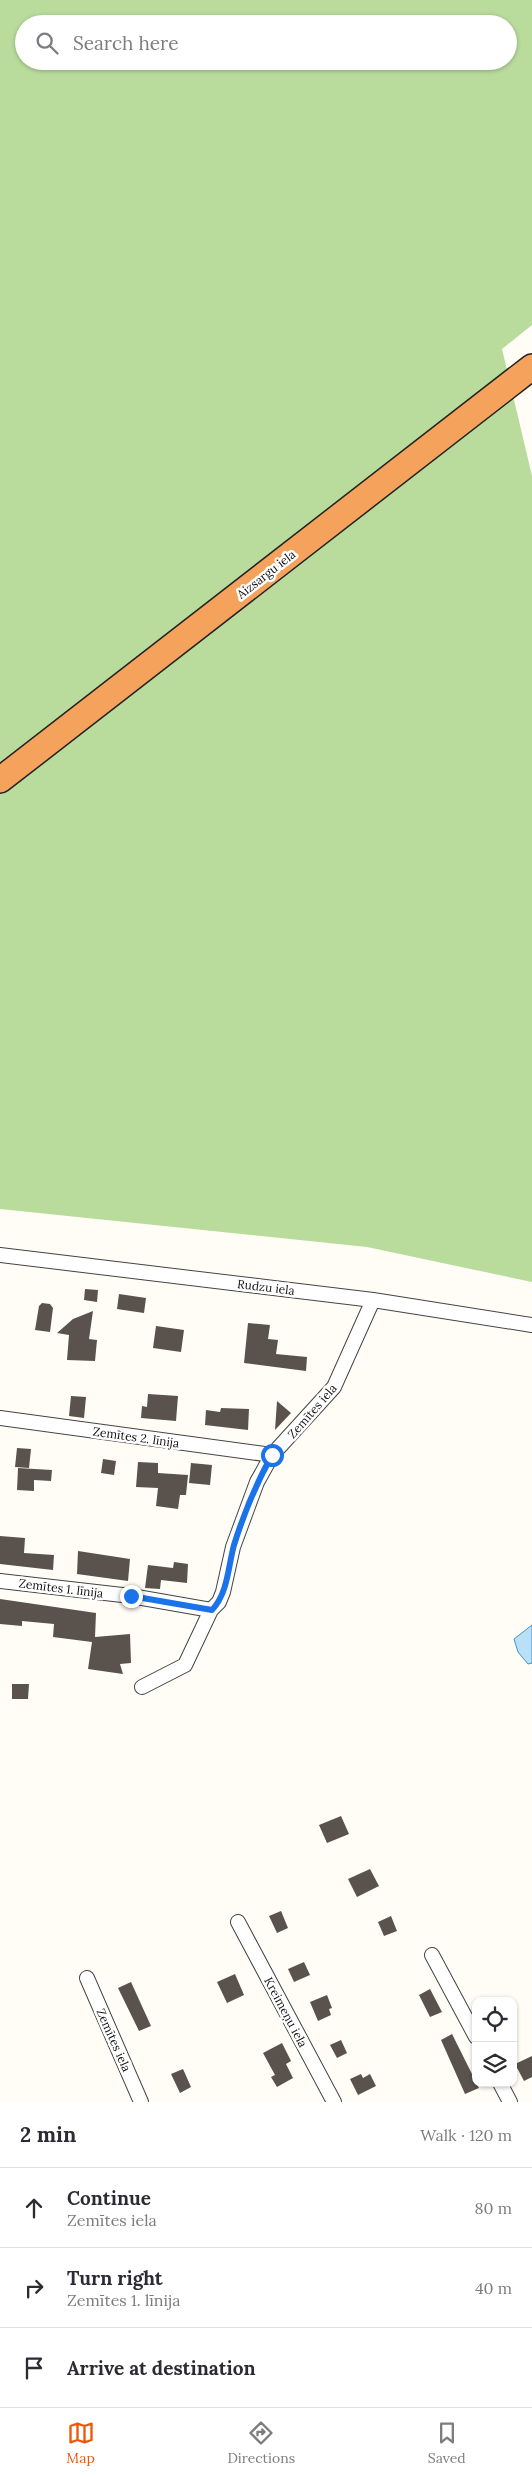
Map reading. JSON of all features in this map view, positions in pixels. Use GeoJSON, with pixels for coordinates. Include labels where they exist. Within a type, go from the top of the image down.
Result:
{"type":"FeatureCollection","features":[{"type":"Feature","properties":{"kind":"highway","name":"Aizsargu iela"},"geometry":{"type":"LineString","coordinates":[[0,780],[532,367]]}},
{"type":"Feature","properties":{"kind":"street","name":"Rudzu iela"},"geometry":{"type":"LineString","coordinates":[[0,1255],[373,1300],[532,1325]]}},
{"type":"Feature","properties":{"kind":"street","name":"Zemītes iela"},"geometry":{"type":"LineString","coordinates":[[142,1687],[185,1665],[223,1592],[246,1507],[257,1482],[272,1455],[334,1387],[373,1300]]}},
{"type":"Feature","properties":{"kind":"street","name":"Zemītes 2. līnija"},"geometry":{"type":"LineString","coordinates":[[0,1418],[272,1455]]}},
{"type":"Feature","properties":{"kind":"street","name":"Zemītes 1. līnija"},"geometry":{"type":"LineString","coordinates":[[0,1581],[131,1596],[212,1610]]}},
{"type":"Feature","properties":{"kind":"street","name":"Kreimeņu iela"},"geometry":{"type":"LineString","coordinates":[[238,1922],[334,2102]]}},
{"type":"Feature","properties":{"kind":"street"},"geometry":{"type":"LineString","coordinates":[[432,1955],[472,2030]]}},
{"type":"Feature","properties":{"kind":"street","name":"Zemītes iela"},"geometry":{"type":"LineString","coordinates":[[87,1978],[141,2102]]}},
{"type":"Feature","properties":{"kind":"street"},"geometry":{"type":"LineString","coordinates":[[502,2087],[510,2102]]}},
{"type":"Feature","properties":{"kind":"green space"},"geometry":{"type":"Polygon","coordinates":[[[0,0],[532,0],[532,325],[502,349],[532,476],[532,1282],[367,1247],[0,1209],[0,0]]]}},
{"type":"Feature","properties":{"kind":"water"},"geometry":{"type":"Polygon","coordinates":[[[532,1625],[532,1663],[528,1664],[518,1652],[514,1639],[532,1625]]]}},
{"type":"Feature","properties":{"kind":"building"},"geometry":{"type":"Polygon","coordinates":[[[85,1289],[98,1290],[97,1302],[84,1300],[85,1289]]]}},
{"type":"Feature","properties":{"kind":"building"},"geometry":{"type":"Polygon","coordinates":[[[119,1294],[146,1298],[144,1313],[117,1309],[119,1294]]]}},
{"type":"Feature","properties":{"kind":"building"},"geometry":{"type":"Polygon","coordinates":[[[42,1303],[50,1304],[53,1308],[50,1332],[35,1330],[39,1306],[42,1303]]]}},
{"type":"Feature","properties":{"kind":"building"},"geometry":{"type":"Polygon","coordinates":[[[93,1311],[89,1339],[97,1340],[95,1361],[67,1360],[69,1335],[57,1333],[73,1319],[93,1311]]]}},
{"type":"Feature","properties":{"kind":"building"},"geometry":{"type":"Polygon","coordinates":[[[248,1323],[270,1325],[268,1339],[278,1340],[276,1354],[307,1357],[306,1371],[244,1363],[248,1323]]]}},
{"type":"Feature","properties":{"kind":"building"},"geometry":{"type":"Polygon","coordinates":[[[156,1326],[184,1330],[181,1352],[153,1348],[156,1326]]]}},
{"type":"Feature","properties":{"kind":"building"},"geometry":{"type":"Polygon","coordinates":[[[148,1394],[178,1396],[176,1421],[141,1418],[142,1406],[147,1407],[148,1394]]]}},
{"type":"Feature","properties":{"kind":"building"},"geometry":{"type":"Polygon","coordinates":[[[71,1396],[86,1397],[84,1418],[69,1416],[71,1396]]]}},
{"type":"Feature","properties":{"kind":"building"},"geometry":{"type":"Polygon","coordinates":[[[277,1401],[291,1413],[275,1430],[277,1401]]]}},
{"type":"Feature","properties":{"kind":"building"},"geometry":{"type":"Polygon","coordinates":[[[221,1408],[249,1409],[248,1430],[205,1425],[206,1410],[220,1412],[221,1408]]]}},
{"type":"Feature","properties":{"kind":"building"},"geometry":{"type":"Polygon","coordinates":[[[17,1448],[31,1449],[29,1468],[15,1467],[17,1448]]]}},
{"type":"Feature","properties":{"kind":"building"},"geometry":{"type":"Polygon","coordinates":[[[103,1459],[116,1461],[114,1475],[101,1473],[103,1459]]]}},
{"type":"Feature","properties":{"kind":"building"},"geometry":{"type":"Polygon","coordinates":[[[138,1462],[158,1463],[158,1473],[188,1475],[186,1495],[180,1495],[178,1509],[156,1506],[158,1488],[136,1487],[138,1462]]]}},
{"type":"Feature","properties":{"kind":"building"},"geometry":{"type":"Polygon","coordinates":[[[191,1463],[212,1465],[210,1485],[189,1483],[191,1463]]]}},
{"type":"Feature","properties":{"kind":"building"},"geometry":{"type":"Polygon","coordinates":[[[18,1468],[52,1470],[51,1481],[34,1480],[34,1491],[17,1490],[18,1468]]]}},
{"type":"Feature","properties":{"kind":"building"},"geometry":{"type":"Polygon","coordinates":[[[0,1536],[25,1538],[24,1553],[54,1555],[53,1570],[0,1564],[0,1536]]]}},
{"type":"Feature","properties":{"kind":"building"},"geometry":{"type":"Polygon","coordinates":[[[78,1551],[130,1559],[128,1581],[77,1574],[78,1551]]]}},
{"type":"Feature","properties":{"kind":"building"},"geometry":{"type":"Polygon","coordinates":[[[174,1562],[188,1564],[187,1583],[161,1580],[160,1589],[145,1588],[148,1565],[173,1568],[174,1562]]]}},
{"type":"Feature","properties":{"kind":"building"},"geometry":{"type":"Polygon","coordinates":[[[0,1599],[96,1613],[95,1637],[130,1634],[131,1663],[120,1664],[123,1674],[88,1669],[92,1642],[53,1637],[54,1624],[22,1621],[22,1626],[0,1624],[0,1599]]]}},
{"type":"Feature","properties":{"kind":"building"},"geometry":{"type":"Polygon","coordinates":[[[12,1684],[29,1684],[28,1699],[12,1699],[12,1684]]]}},
{"type":"Feature","properties":{"kind":"building"},"geometry":{"type":"Polygon","coordinates":[[[341,1816],[349,1834],[327,1843],[319,1825],[341,1816]]]}},
{"type":"Feature","properties":{"kind":"building"},"geometry":{"type":"Polygon","coordinates":[[[370,1869],[379,1886],[357,1897],[348,1879],[370,1869]]]}},
{"type":"Feature","properties":{"kind":"building"},"geometry":{"type":"Polygon","coordinates":[[[281,1911],[288,1928],[277,1933],[269,1916],[281,1911]]]}},
{"type":"Feature","properties":{"kind":"building"},"geometry":{"type":"Polygon","coordinates":[[[391,1916],[397,1931],[384,1936],[378,1922],[391,1916]]]}},
{"type":"Feature","properties":{"kind":"building"},"geometry":{"type":"Polygon","coordinates":[[[304,1962],[310,1975],[294,1982],[288,1969],[304,1962]]]}},
{"type":"Feature","properties":{"kind":"building"},"geometry":{"type":"Polygon","coordinates":[[[235,1974],[244,1995],[227,2003],[217,1982],[235,1974]]]}},
{"type":"Feature","properties":{"kind":"building"},"geometry":{"type":"Polygon","coordinates":[[[131,1982],[151,2026],[139,2031],[118,1988],[131,1982]]]}},
{"type":"Feature","properties":{"kind":"building"},"geometry":{"type":"Polygon","coordinates":[[[430,1989],[442,2012],[430,2017],[419,1995],[430,1989]]]}},
{"type":"Feature","properties":{"kind":"building"},"geometry":{"type":"Polygon","coordinates":[[[327,1995],[332,2008],[329,2009],[331,2015],[318,2021],[310,2002],[327,1995]]]}},
{"type":"Feature","properties":{"kind":"building"},"geometry":{"type":"Polygon","coordinates":[[[452,2034],[472,2074],[472,2087],[479,2088],[465,2094],[441,2040],[452,2034]]]}},
{"type":"Feature","properties":{"kind":"building"},"geometry":{"type":"Polygon","coordinates":[[[341,2040],[347,2053],[337,2058],[330,2045],[341,2040]]]}},
{"type":"Feature","properties":{"kind":"building"},"geometry":{"type":"Polygon","coordinates":[[[282,2043],[291,2061],[286,2064],[293,2078],[277,2087],[271,2077],[275,2075],[263,2053],[282,2043]]]}},
{"type":"Feature","properties":{"kind":"building"},"geometry":{"type":"Polygon","coordinates":[[[532,2056],[532,2077],[524,2081],[517,2068],[517,2063],[532,2056]]]}},
{"type":"Feature","properties":{"kind":"building"},"geometry":{"type":"Polygon","coordinates":[[[183,2069],[191,2087],[180,2093],[171,2074],[183,2069]]]}},
{"type":"Feature","properties":{"kind":"building"},"geometry":{"type":"Polygon","coordinates":[[[361,2074],[363,2078],[370,2074],[376,2086],[358,2095],[350,2079],[361,2074]]]}},
{"type":"Feature","properties":{"kind":"route"},"geometry":{"type":"LineString","coordinates":[[131,1596],[212,1610],[219,1602],[223,1592],[246,1507],[272,1455]]}}]}
